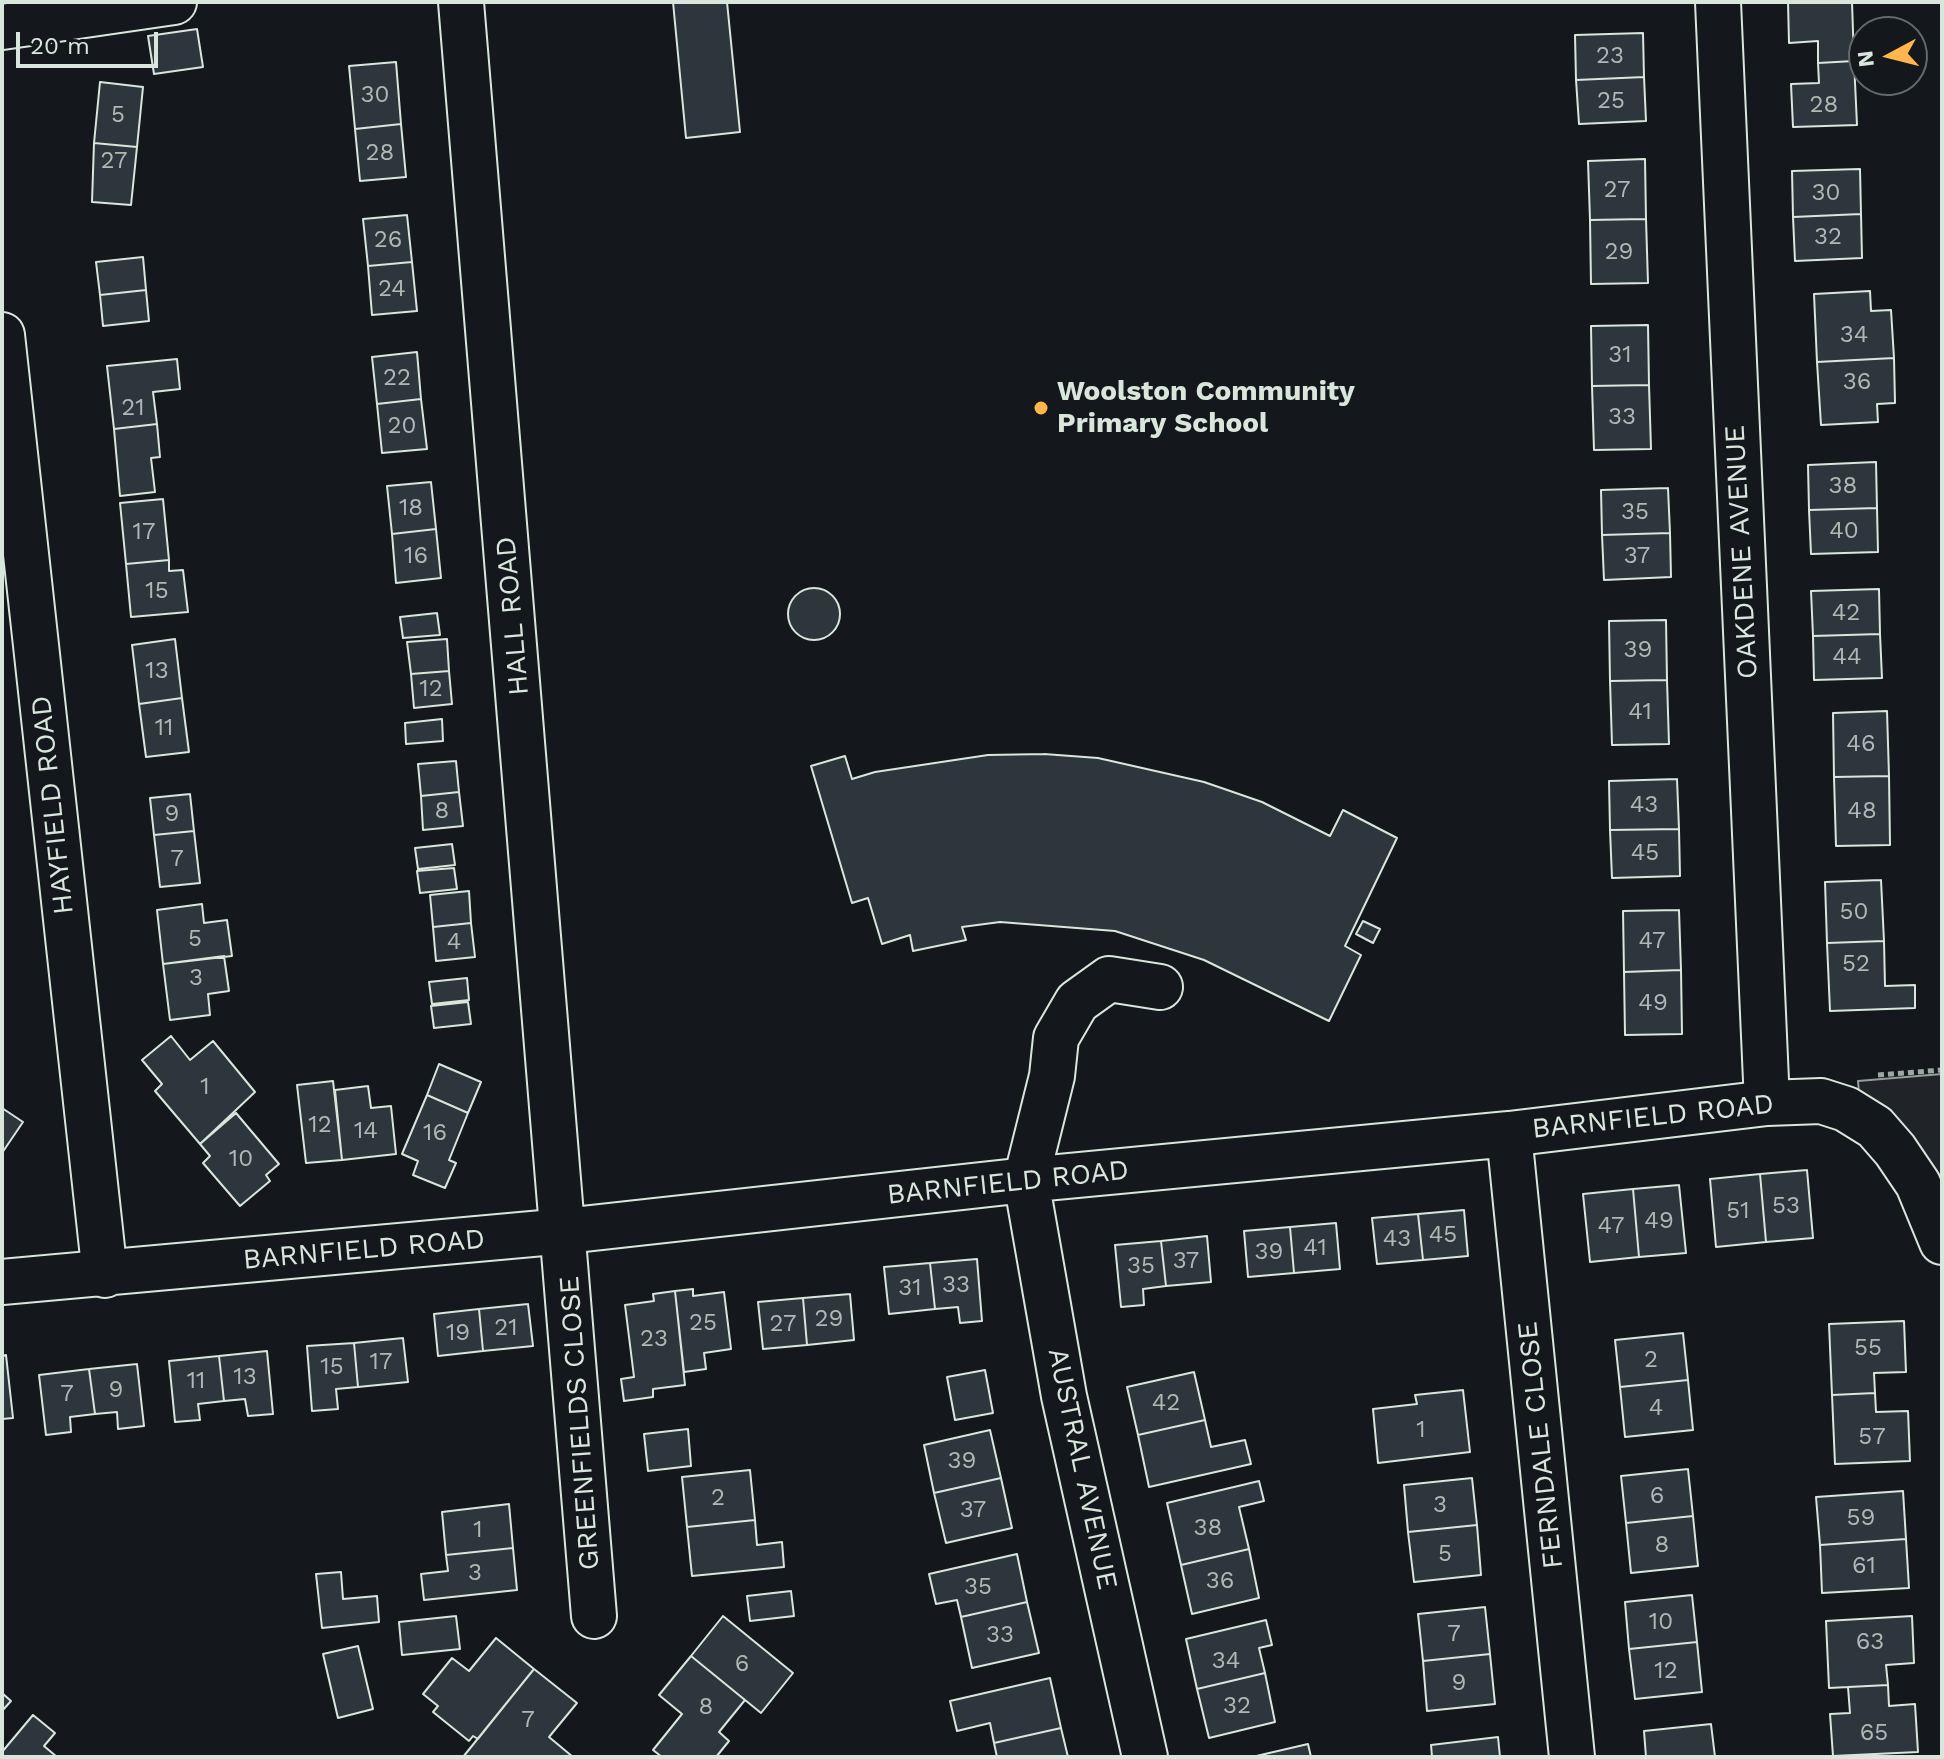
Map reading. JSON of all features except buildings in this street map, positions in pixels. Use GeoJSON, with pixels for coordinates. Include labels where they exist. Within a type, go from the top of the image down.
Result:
{"type":"FeatureCollection","features":[{"type":"Feature","properties":{"kind":"street"},"geometry":{"type":"LineString","coordinates":[[2,27],[174,2]]}},
{"type":"Feature","properties":{"kind":"street","name":"HALL ROAD"},"geometry":{"type":"LineString","coordinates":[[461,2],[565,1231]]}},
{"type":"Feature","properties":{"kind":"street","name":"OAKDENE AVENUE"},"geometry":{"type":"LineString","coordinates":[[1718,2],[1767,1103]]}},
{"type":"Feature","properties":{"kind":"street","name":"HAYFIELD ROAD"},"geometry":{"type":"LineString","coordinates":[[2,335],[105,1275]]}},
{"type":"Feature","properties":{"kind":"street"},"geometry":{"type":"LineString","coordinates":[[1026,1180],[1052,1076],[1056,1038],[1077,1002],[1109,979],[1160,987]]}},
{"type":"Feature","properties":{"kind":"street","name":"BARNFIELD ROAD"},"geometry":{"type":"LineString","coordinates":[[2,1282],[565,1231],[1026,1180],[1509,1134],[1767,1103],[1821,1101],[1846,1109],[1875,1127],[1918,1184],[1942,1242]]}},
{"type":"Feature","properties":{"kind":"street","name":"FERNDALE CLOSE"},"geometry":{"type":"LineString","coordinates":[[1509,1134],[1572,1757]]}},
{"type":"Feature","properties":{"kind":"street","name":"AUSTRAL AVENUE"},"geometry":{"type":"LineString","coordinates":[[1026,1180],[1064,1396],[1145,1757]]}},
{"type":"Feature","properties":{"kind":"street","name":"GREENFIELDS CLOSE"},"geometry":{"type":"LineString","coordinates":[[565,1231],[594,1616]]}},
{"type":"Feature","properties":{"kind":"path"},"geometry":{"type":"LineString","coordinates":[[1875,1075],[1942,1070]]}},
{"type":"Feature","properties":{"kind":"shaded area"},"geometry":{"type":"Polygon","coordinates":[[[1942,1074],[1942,1203],[1859,1093],[1858,1081],[1942,1074]]]}},
{"type":"Feature","properties":{"kind":"place","name":"Woolston Community Primary School"},"geometry":{"type":"Point","coordinates":[1041,408]}}]}
